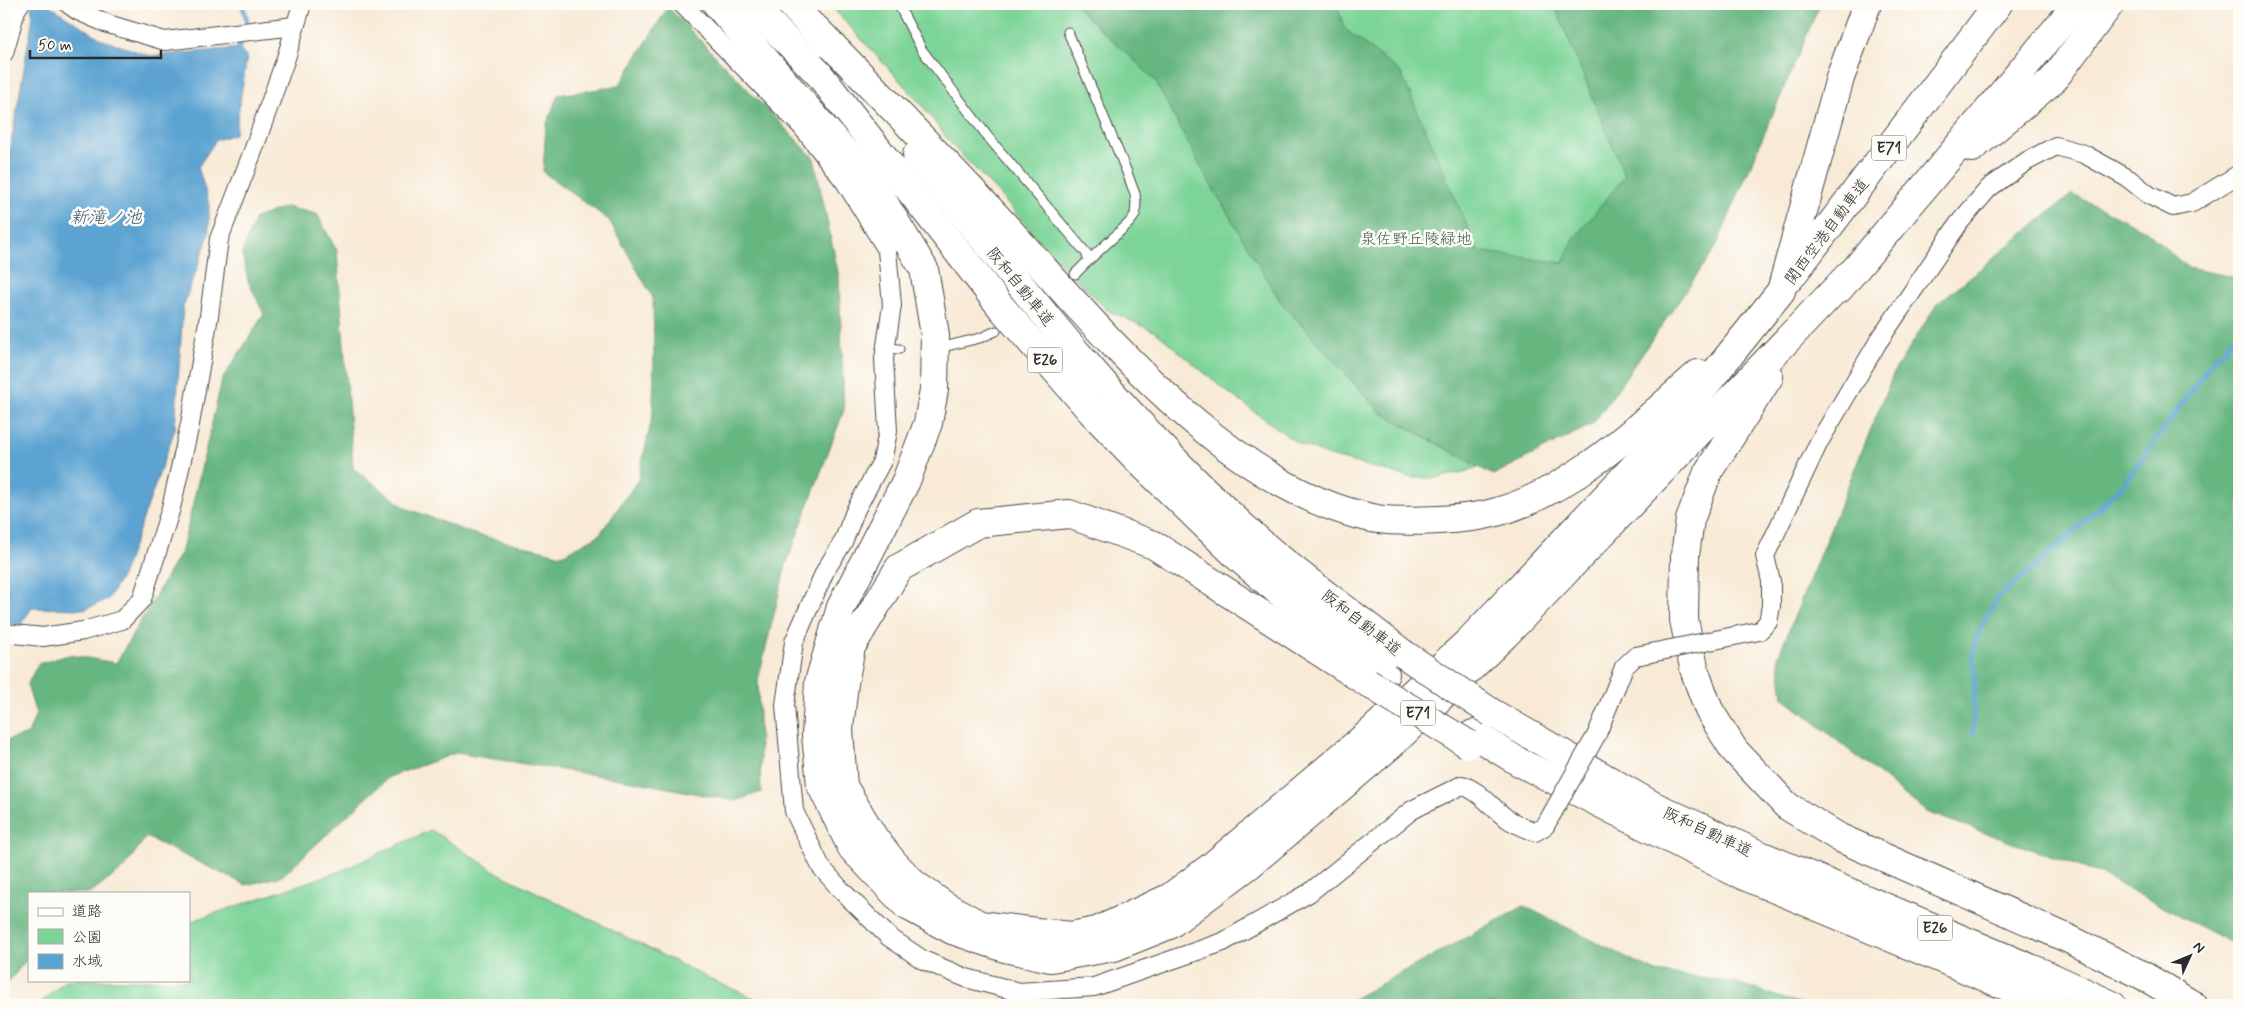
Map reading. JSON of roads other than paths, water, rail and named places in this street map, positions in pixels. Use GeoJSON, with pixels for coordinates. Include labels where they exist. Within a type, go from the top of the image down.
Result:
{"type":"FeatureCollection","features":[{"type":"Feature","properties":{"kind":"highway","name":"阪和自動車道"},"geometry":{"type":"LineString","coordinates":[[751,4],[819,74],[1001,307],[1091,411],[1140,462],[1239,558],[1313,619],[1377,679],[1471,739],[1519,762],[1688,851],[2051,1005]]}},
{"type":"Feature","properties":{"kind":"highway","name":"阪和自動車道"},"geometry":{"type":"LineString","coordinates":[[791,4],[816,29],[1063,338],[1156,441],[1260,542],[1402,653],[1492,713],[1652,805],[1760,855],[2047,975],[2110,1005]]}},
{"type":"Feature","properties":{"kind":"highway"},"geometry":{"type":"LineString","coordinates":[[1780,292],[1840,78],[1867,4]]}},
{"type":"Feature","properties":{"kind":"highway","name":"関西空港自動車道"},"geometry":{"type":"LineString","coordinates":[[1762,317],[1998,4]]}},
{"type":"Feature","properties":{"kind":"highway"},"geometry":{"type":"LineString","coordinates":[[2077,4],[1850,274],[1764,383],[1708,472],[1690,520],[1685,555],[1684,620],[1695,672],[1709,710],[1734,750],[1787,806],[1840,838],[2026,920],[2142,975],[2193,1005]]}},
{"type":"Feature","properties":{"kind":"highway"},"geometry":{"type":"LineString","coordinates":[[1915,196],[2053,80],[2110,4]]}},
{"type":"Feature","properties":{"kind":"highway"},"geometry":{"type":"LineString","coordinates":[[721,8],[872,185],[924,269],[935,335],[934,390],[928,423],[906,481],[841,607],[818,682],[816,735],[821,785],[852,848],[906,905],[952,930],[1005,948],[1051,958],[1114,947],[1169,925],[1249,865],[1393,743],[1506,634],[1850,274]]}},
{"type":"Feature","properties":{"kind":"highway"},"geometry":{"type":"LineString","coordinates":[[816,29],[940,156],[1106,336],[1192,418],[1229,450],[1266,474],[1305,494],[1341,509],[1378,519],[1418,521],[1456,519],[1500,512],[1529,499],[1561,483],[1624,440],[1762,317]]}},
{"type":"Feature","properties":{"kind":"highway"},"geometry":{"type":"LineString","coordinates":[[1377,679],[1154,545],[1069,514],[978,523],[899,568],[851,647],[844,683],[839,729],[843,786],[874,838],[914,884],[944,905],[980,925],[1070,936],[1097,931],[1169,898],[1211,868],[1373,730],[1470,640],[1670,429],[1762,317]]}},
{"type":"Feature","properties":{"kind":"street"},"geometry":{"type":"LineString","coordinates":[[4,52],[16,10],[20,4]]}},
{"type":"Feature","properties":{"kind":"street"},"geometry":{"type":"LineString","coordinates":[[68,4],[78,11],[108,24],[165,41],[288,26]]}},
{"type":"Feature","properties":{"kind":"street"},"geometry":{"type":"LineString","coordinates":[[4,633],[43,637],[83,631],[122,620],[142,599],[171,508],[190,424],[209,316],[219,239],[287,55],[288,26],[302,4]]}},
{"type":"Feature","properties":{"kind":"street"},"geometry":{"type":"LineString","coordinates":[[682,4],[802,127],[845,182],[887,250],[892,306],[893,348],[884,359],[888,431],[882,461],[856,509],[843,542],[825,571],[794,642],[784,705],[794,811],[821,867],[842,891],[889,937],[923,960],[966,978],[1019,992],[1094,987],[1223,942],[1309,893],[1412,810],[1462,785],[1470,788],[1506,818],[1522,827],[1535,832],[1545,826],[1597,734],[1624,667],[1636,656],[1759,631],[1768,622],[1771,606],[1771,581],[1765,556],[1819,442],[1878,342],[1959,223],[1989,188],[2027,161],[2056,146],[2084,154],[2129,179],[2150,195],[2173,207],[2192,203],[2239,174]]}},
{"type":"Feature","properties":{"kind":"lane"},"geometry":{"type":"LineString","coordinates":[[898,4],[922,50],[988,137],[1087,254],[1088,261]]}},
{"type":"Feature","properties":{"kind":"lane"},"geometry":{"type":"LineString","coordinates":[[1068,32],[1135,194],[1135,215],[1076,274]]}},
{"type":"Feature","properties":{"kind":"lane"},"geometry":{"type":"LineString","coordinates":[[944,347],[980,338],[996,330]]}},
{"type":"Feature","properties":{"kind":"water","name":"新滝ノ池"},"geometry":{"type":"Polygon","coordinates":[[[47,4],[103,40],[151,56],[239,48],[247,57],[235,134],[216,140],[198,167],[209,203],[209,235],[183,307],[175,429],[122,576],[108,599],[85,609],[32,608],[20,625],[4,623],[4,155],[10,150],[33,16],[31,6],[47,4]]]}},
{"type":"Feature","properties":{"kind":"waterway"},"geometry":{"type":"LineString","coordinates":[[242,4],[247,20],[245,28]]}},
{"type":"Feature","properties":{"kind":"waterway"},"geometry":{"type":"LineString","coordinates":[[239,48],[242,36]]}},
{"type":"Feature","properties":{"kind":"waterway"},"geometry":{"type":"LineString","coordinates":[[1973,733],[1975,674],[1973,658],[1977,636],[1998,597],[2038,565],[2123,485],[2210,365],[2239,331]]}},
{"type":"Feature","properties":{"kind":"park label","name":"泉佐野丘陵緑地"},"geometry":{"type":"Point","coordinates":[1416,238]}}]}
